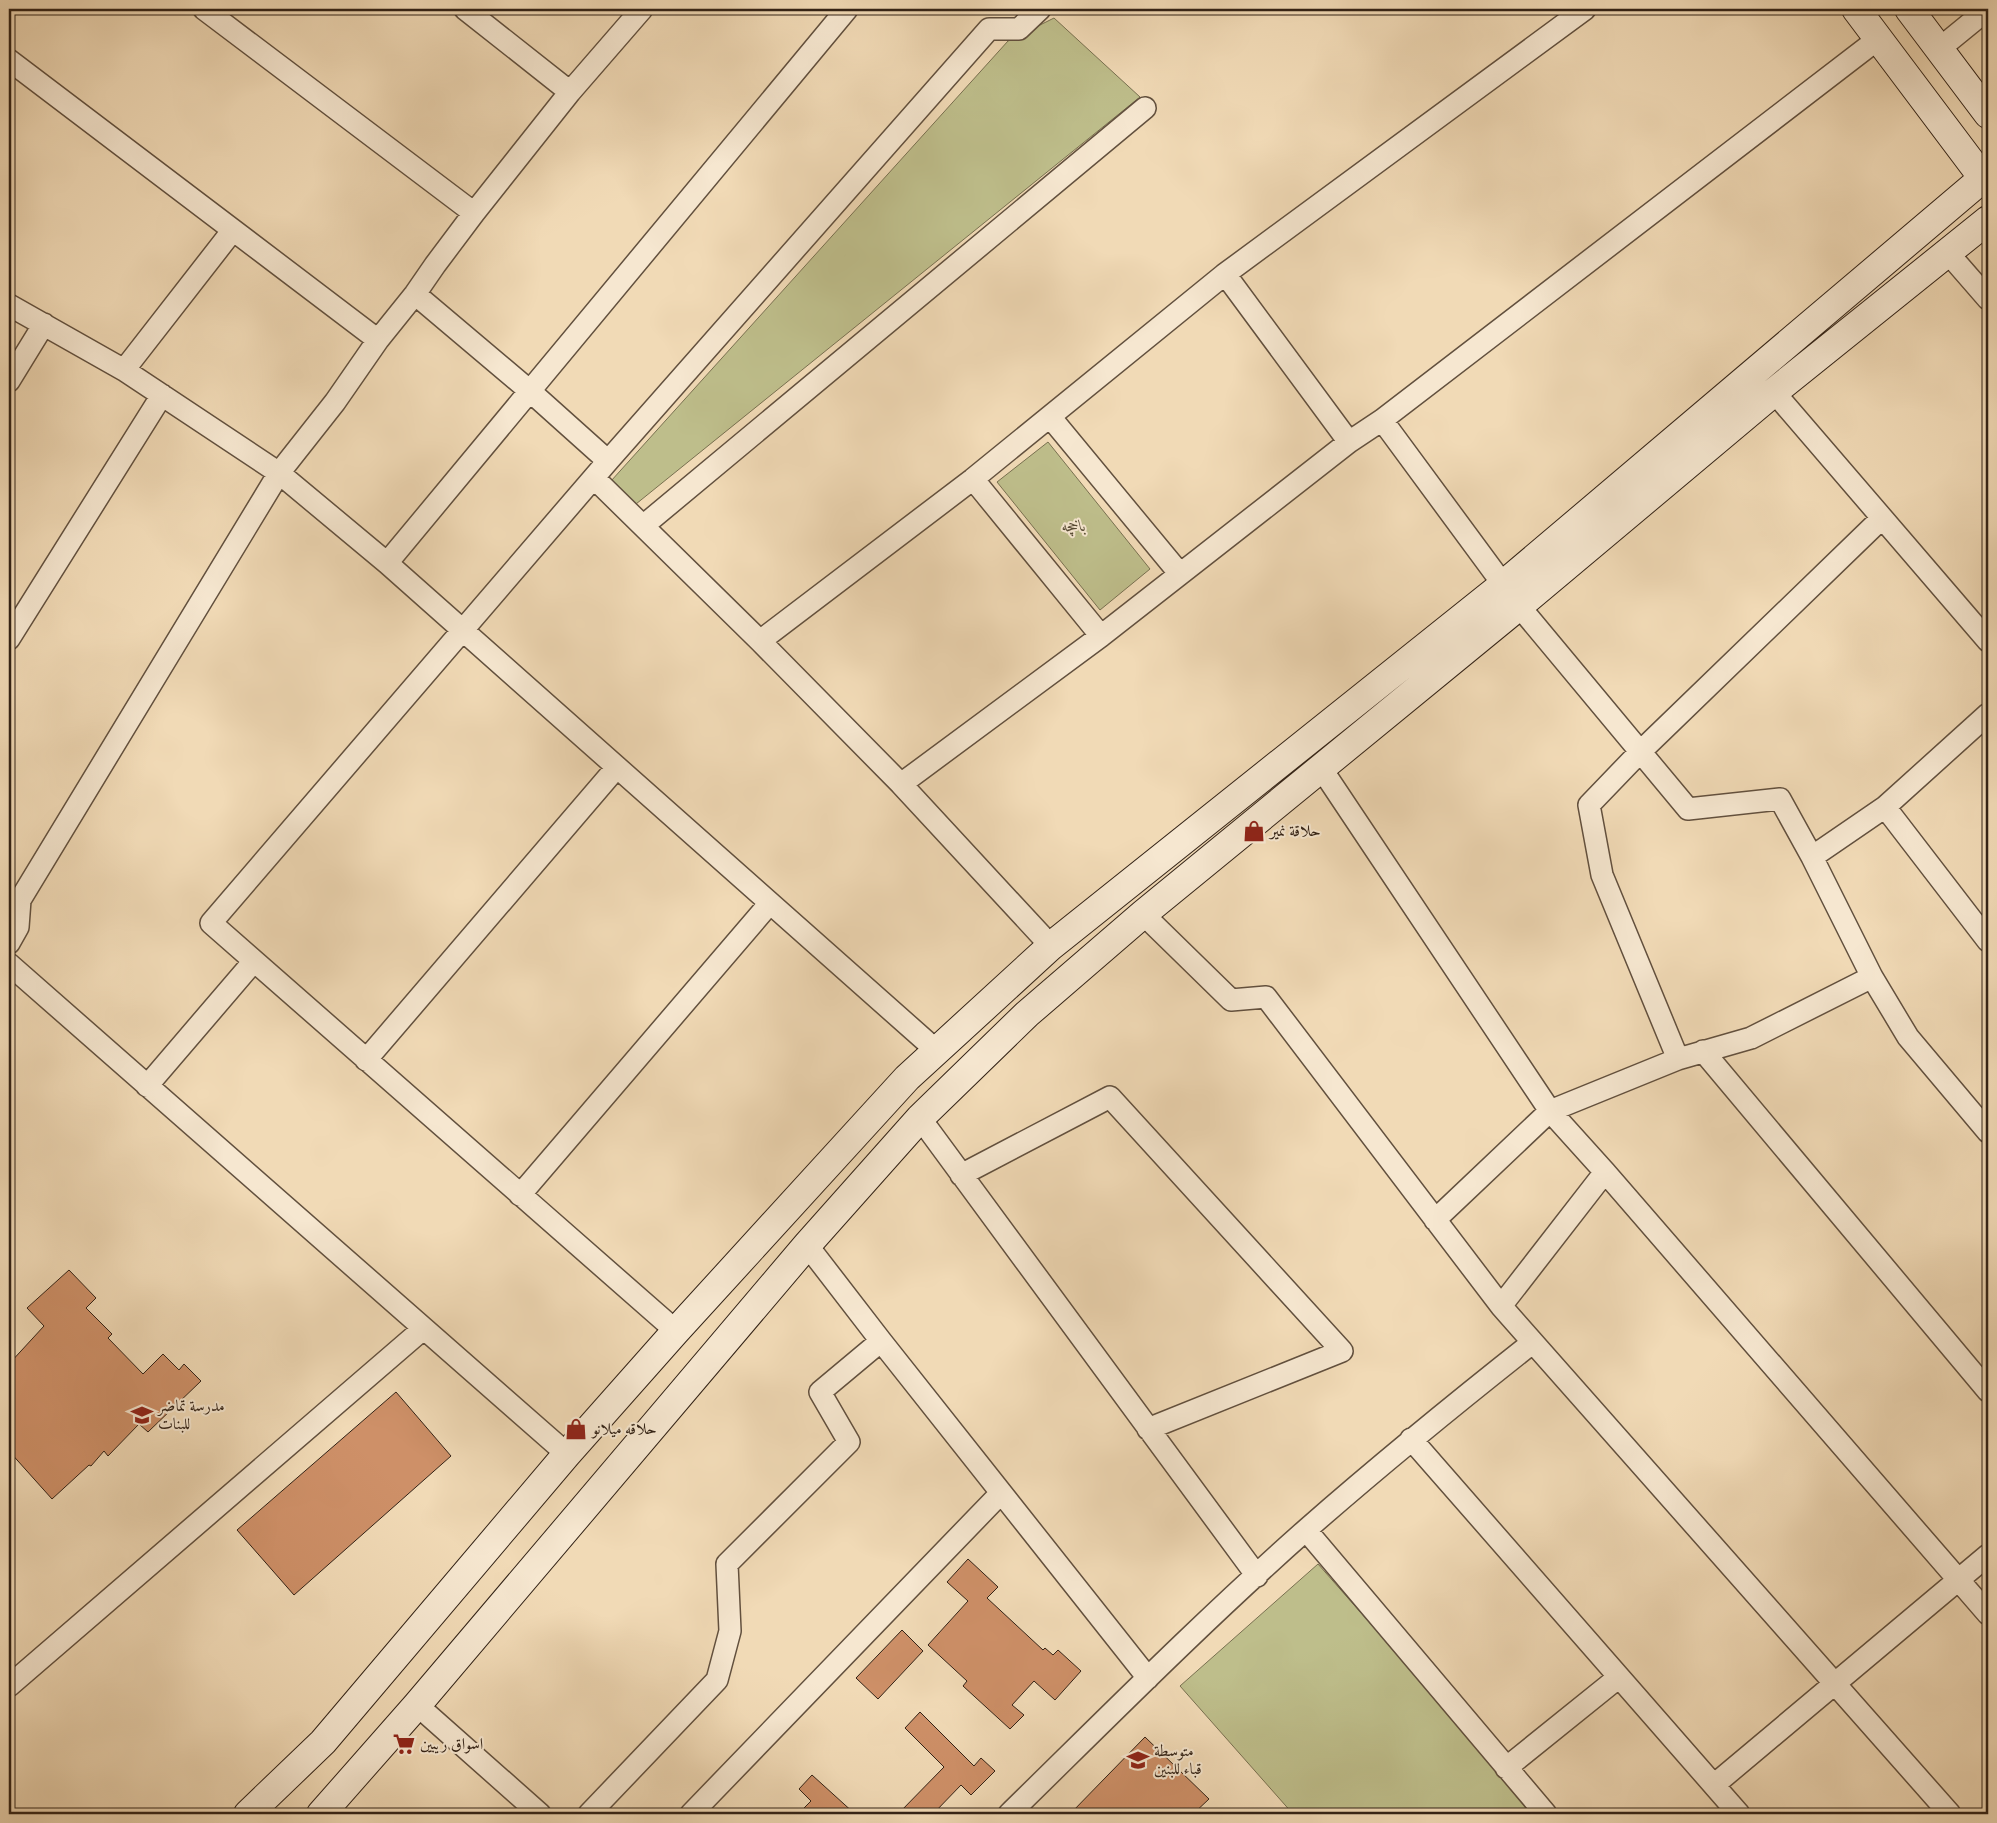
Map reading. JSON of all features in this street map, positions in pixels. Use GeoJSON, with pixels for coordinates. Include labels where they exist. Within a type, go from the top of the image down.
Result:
{"type":"FeatureCollection","features":[{"type":"Feature","properties":{"kind":"main road"},"geometry":{"type":"LineString","coordinates":[[321,1814],[417,1706],[808,1244],[920,1118],[1027,1014],[1143,914],[1321,768],[1511,596],[1985,176],[1856,9]]}},
{"type":"Feature","properties":{"kind":"main road"},"geometry":{"type":"LineString","coordinates":[[1909,9],[1988,114]]}},
{"type":"Feature","properties":{"kind":"main road"},"geometry":{"type":"LineString","coordinates":[[248,1814],[323,1742],[568,1454],[676,1331],[908,1078],[937,1050],[1051,946],[1511,596],[1774,392],[1988,220]]}},
{"type":"Feature","properties":{"kind":"street"},"geometry":{"type":"LineString","coordinates":[[204,9],[474,213]]}},
{"type":"Feature","properties":{"kind":"street"},"geometry":{"type":"LineString","coordinates":[[465,9],[570,92]]}},
{"type":"Feature","properties":{"kind":"street"},"geometry":{"type":"LineString","coordinates":[[9,943],[18,927],[14,896],[279,473],[335,402],[378,340],[415,294],[474,213],[570,92],[642,9]]}},
{"type":"Feature","properties":{"kind":"street"},"geometry":{"type":"LineString","coordinates":[[388,564],[846,9]]}},
{"type":"Feature","properties":{"kind":"street"},"geometry":{"type":"LineString","coordinates":[[676,1331],[211,923],[608,461],[989,29],[1019,29],[1040,9]]}},
{"type":"Feature","properties":{"kind":"street"},"geometry":{"type":"LineString","coordinates":[[760,641],[1051,418],[1226,274],[1585,9]]}},
{"type":"Feature","properties":{"kind":"street"},"geometry":{"type":"LineString","coordinates":[[1939,49],[1988,9]]}},
{"type":"Feature","properties":{"kind":"street"},"geometry":{"type":"LineString","coordinates":[[901,784],[1100,636],[1349,442],[1382,420],[1878,39]]}},
{"type":"Feature","properties":{"kind":"street"},"geometry":{"type":"LineString","coordinates":[[9,60],[378,340]]}},
{"type":"Feature","properties":{"kind":"street"},"geometry":{"type":"LineString","coordinates":[[643,526],[1145,108]]}},
{"type":"Feature","properties":{"kind":"street"},"geometry":{"type":"LineString","coordinates":[[124,370],[233,230]]}},
{"type":"Feature","properties":{"kind":"street"},"geometry":{"type":"LineString","coordinates":[[1948,253],[1988,299]]}},
{"type":"Feature","properties":{"kind":"street"},"geometry":{"type":"LineString","coordinates":[[1226,274],[1349,442]]}},
{"type":"Feature","properties":{"kind":"street"},"geometry":{"type":"LineString","coordinates":[[415,294],[531,392],[608,461]]}},
{"type":"Feature","properties":{"kind":"street"},"geometry":{"type":"LineString","coordinates":[[9,305],[124,370],[279,473],[388,564],[937,1050]]}},
{"type":"Feature","properties":{"kind":"street"},"geometry":{"type":"LineString","coordinates":[[9,381],[44,324]]}},
{"type":"Feature","properties":{"kind":"street"},"geometry":{"type":"LineString","coordinates":[[1774,392],[1988,641]]}},
{"type":"Feature","properties":{"kind":"street"},"geometry":{"type":"LineString","coordinates":[[9,639],[162,395]]}},
{"type":"Feature","properties":{"kind":"street"},"geometry":{"type":"LineString","coordinates":[[1051,418],[1180,574]]}},
{"type":"Feature","properties":{"kind":"street"},"geometry":{"type":"LineString","coordinates":[[1382,420],[1511,596],[1688,809],[1780,800],[1812,857],[1872,977],[1908,1036],[1988,1132]]}},
{"type":"Feature","properties":{"kind":"street"},"geometry":{"type":"LineString","coordinates":[[594,478],[760,641],[901,784],[1051,946]]}},
{"type":"Feature","properties":{"kind":"street"},"geometry":{"type":"LineString","coordinates":[[973,479],[1100,636]]}},
{"type":"Feature","properties":{"kind":"street"},"geometry":{"type":"LineString","coordinates":[[1678,1059],[1602,875],[1589,805],[1882,518]]}},
{"type":"Feature","properties":{"kind":"street"},"geometry":{"type":"LineString","coordinates":[[1812,857],[1885,807],[1988,714]]}},
{"type":"Feature","properties":{"kind":"street"},"geometry":{"type":"LineString","coordinates":[[366,1060],[617,767]]}},
{"type":"Feature","properties":{"kind":"street"},"geometry":{"type":"LineString","coordinates":[[1321,768],[1550,1111],[1988,1614]]}},
{"type":"Feature","properties":{"kind":"street"},"geometry":{"type":"LineString","coordinates":[[1885,807],[1988,941]]}},
{"type":"Feature","properties":{"kind":"street"},"geometry":{"type":"LineString","coordinates":[[520,1195],[770,903]]}},
{"type":"Feature","properties":{"kind":"street"},"geometry":{"type":"LineString","coordinates":[[1143,914],[1231,1000],[1266,996],[1501,1306],[1950,1814]]}},
{"type":"Feature","properties":{"kind":"street"},"geometry":{"type":"LineString","coordinates":[[147,1086],[254,961]]}},
{"type":"Feature","properties":{"kind":"street"},"geometry":{"type":"LineString","coordinates":[[9,964],[423,1329],[568,1454]]}},
{"type":"Feature","properties":{"kind":"street"},"geometry":{"type":"LineString","coordinates":[[1435,1220],[1550,1111],[1678,1059],[1703,1050],[1751,1038],[1872,977]]}},
{"type":"Feature","properties":{"kind":"street"},"geometry":{"type":"LineString","coordinates":[[1703,1050],[1988,1391]]}},
{"type":"Feature","properties":{"kind":"street"},"geometry":{"type":"LineString","coordinates":[[961,1175],[1110,1097],[1342,1351],[1148,1429]]}},
{"type":"Feature","properties":{"kind":"street"},"geometry":{"type":"LineString","coordinates":[[920,1118],[1257,1576]]}},
{"type":"Feature","properties":{"kind":"street"},"geometry":{"type":"LineString","coordinates":[[1501,1306],[1605,1172]]}},
{"type":"Feature","properties":{"kind":"street"},"geometry":{"type":"LineString","coordinates":[[808,1244],[881,1341],[1148,1678]]}},
{"type":"Feature","properties":{"kind":"street"},"geometry":{"type":"LineString","coordinates":[[9,1686],[423,1329]]}},
{"type":"Feature","properties":{"kind":"street"},"geometry":{"type":"LineString","coordinates":[[590,1814],[717,1680],[730,1631],[727,1564],[849,1442],[820,1392],[881,1341]]}},
{"type":"Feature","properties":{"kind":"street"},"geometry":{"type":"LineString","coordinates":[[1008,1814],[1148,1678],[1306,1530],[1411,1439],[1532,1343]]}},
{"type":"Feature","properties":{"kind":"street"},"geometry":{"type":"LineString","coordinates":[[1411,1439],[1739,1814]]}},
{"type":"Feature","properties":{"kind":"street"},"geometry":{"type":"LineString","coordinates":[[691,1814],[1001,1493]]}},
{"type":"Feature","properties":{"kind":"street"},"geometry":{"type":"LineString","coordinates":[[1306,1530],[1546,1814]]}},
{"type":"Feature","properties":{"kind":"street"},"geometry":{"type":"LineString","coordinates":[[1714,1785],[1988,1555]]}},
{"type":"Feature","properties":{"kind":"street"},"geometry":{"type":"LineString","coordinates":[[1506,1768],[1619,1677]]}},
{"type":"Feature","properties":{"kind":"street"},"geometry":{"type":"LineString","coordinates":[[417,1706],[540,1814]]}},
{"type":"Feature","properties":{"kind":"green space"},"geometry":{"type":"Polygon","coordinates":[[[1054,18],[1140,97],[636,504],[611,481],[1008,41],[1054,18]]]}},
{"type":"Feature","properties":{"kind":"green space","name":"باخچە"},"geometry":{"type":"Polygon","coordinates":[[[1048,442],[1150,569],[1100,610],[997,482],[1048,442]]]}},
{"type":"Feature","properties":{"kind":"green space"},"geometry":{"type":"Polygon","coordinates":[[[1318,1564],[1538,1814],[1293,1814],[1180,1686],[1318,1564]]]}},
{"type":"Feature","properties":{"kind":"building"},"geometry":{"type":"Polygon","coordinates":[[[69,1270],[96,1298],[86,1308],[112,1334],[108,1338],[143,1374],[163,1354],[179,1370],[184,1364],[201,1381],[148,1432],[139,1424],[108,1456],[104,1451],[91,1466],[89,1465],[52,1499],[9,1451],[9,1364],[44,1326],[27,1308],[69,1270]]]}},
{"type":"Feature","properties":{"kind":"building"},"geometry":{"type":"Polygon","coordinates":[[[396,1392],[451,1456],[294,1595],[237,1530],[396,1392]]]}},
{"type":"Feature","properties":{"kind":"building"},"geometry":{"type":"Polygon","coordinates":[[[968,1559],[998,1587],[987,1598],[1043,1650],[1045,1648],[1053,1655],[1058,1650],[1081,1671],[1055,1700],[1034,1681],[1012,1705],[1024,1715],[1010,1729],[963,1686],[967,1681],[928,1645],[968,1601],[947,1582],[968,1559]]]}},
{"type":"Feature","properties":{"kind":"building"},"geometry":{"type":"Polygon","coordinates":[[[902,1630],[923,1651],[878,1699],[856,1678],[902,1630]]]}},
{"type":"Feature","properties":{"kind":"building"},"geometry":{"type":"Polygon","coordinates":[[[920,1712],[974,1766],[981,1758],[995,1771],[971,1795],[961,1785],[933,1814],[898,1814],[944,1767],[905,1728],[920,1712]]]}},
{"type":"Feature","properties":{"kind":"building"},"geometry":{"type":"Polygon","coordinates":[[[1145,1737],[1209,1799],[1193,1814],[1070,1814],[1145,1737]]]}},
{"type":"Feature","properties":{"kind":"building"},"geometry":{"type":"Polygon","coordinates":[[[812,1775],[855,1814],[798,1814],[811,1801],[799,1789],[812,1775]]]}},
{"type":"Feature","properties":{"kind":"place","name":"حلاقة نمير"},"geometry":{"type":"Point","coordinates":[1254,831]}},
{"type":"Feature","properties":{"kind":"place","name":"مدرسة تماضر للبنات"},"geometry":{"type":"Point","coordinates":[142,1415]}},
{"type":"Feature","properties":{"kind":"place","name":"حلاقه ميلانو"},"geometry":{"type":"Point","coordinates":[576,1429]}},
{"type":"Feature","properties":{"kind":"place","name":"اسواق ريبين"},"geometry":{"type":"Point","coordinates":[404,1744]}},
{"type":"Feature","properties":{"kind":"place","name":"متوسطة قباء للبنين"},"geometry":{"type":"Point","coordinates":[1138,1760]}}]}
